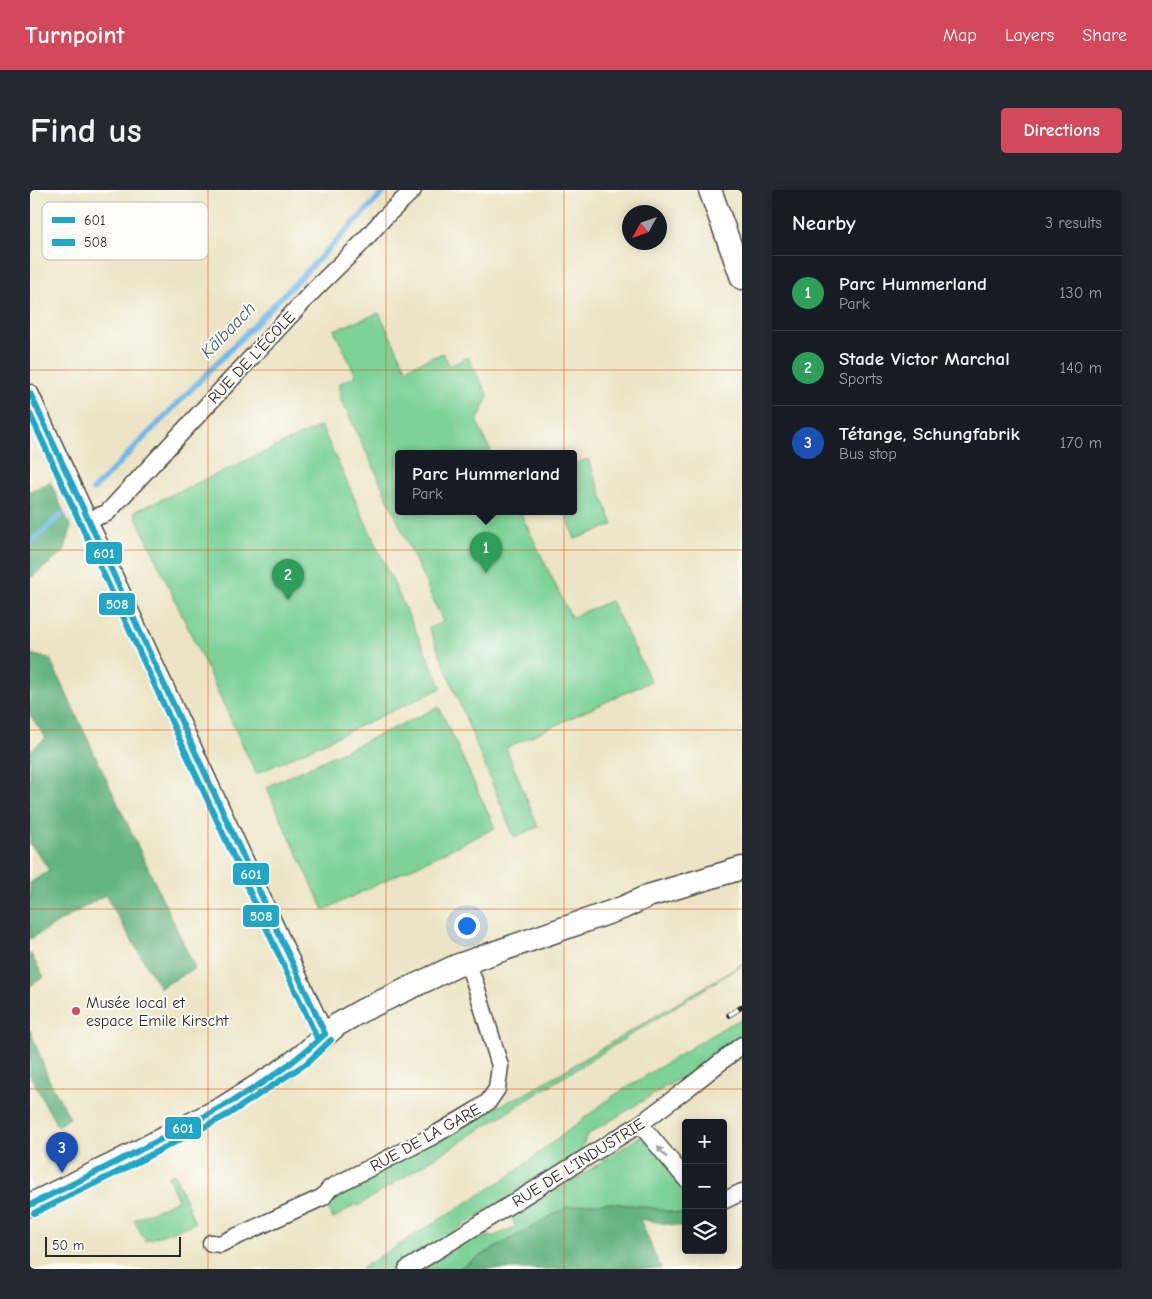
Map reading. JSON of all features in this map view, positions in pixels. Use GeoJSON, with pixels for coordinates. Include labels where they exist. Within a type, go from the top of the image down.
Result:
{"type":"FeatureCollection","features":[{"type":"Feature","properties":{"kind":"main road"},"geometry":{"type":"LineString","coordinates":[[710,190],[742,278]]}},
{"type":"Feature","properties":{"kind":"main road"},"geometry":{"type":"LineString","coordinates":[[30,1205],[110,1166],[224,1106],[284,1069],[337,1025],[360,1011],[467,962],[622,908],[648,896],[742,868]]}},
{"type":"Feature","properties":{"kind":"street","name":"RUE DE L'ÉCOLE"},"geometry":{"type":"LineString","coordinates":[[88,520],[107,513],[315,289],[413,190]]}},
{"type":"Feature","properties":{"kind":"street"},"geometry":{"type":"LineString","coordinates":[[30,393],[326,1034]]}},
{"type":"Feature","properties":{"kind":"street","name":"RUE DE LA GARE"},"geometry":{"type":"LineString","coordinates":[[211,1243],[220,1244],[323,1197],[330,1188],[433,1136],[488,1102],[497,1089],[500,1066],[467,962]]}},
{"type":"Feature","properties":{"kind":"street","name":"RUE DE L'INDUSTRIE"},"geometry":{"type":"LineString","coordinates":[[407,1269],[640,1124],[742,1045]]}},
{"type":"Feature","properties":{"kind":"street"},"geometry":{"type":"LineString","coordinates":[[640,1124],[682,1174]]}},
{"type":"Feature","properties":{"kind":"street"},"geometry":{"type":"LineString","coordinates":[[727,1199],[742,1192]]}},
{"type":"Feature","properties":{"kind":"green space"},"geometry":{"type":"Polygon","coordinates":[[[379,313],[406,368],[443,353],[450,366],[468,357],[488,396],[477,422],[490,450],[395,450],[395,515],[340,398],[340,383],[356,376],[334,330],[379,313]]]}},
{"type":"Feature","properties":{"kind":"green space"},"geometry":{"type":"Polygon","coordinates":[[[321,426],[442,688],[256,774],[134,512],[321,426]]]}},
{"type":"Feature","properties":{"kind":"green space"},"geometry":{"type":"Polygon","coordinates":[[[588,459],[613,525],[575,539],[566,515],[577,515],[577,463],[588,459]]]}},
{"type":"Feature","properties":{"kind":"green space"},"geometry":{"type":"Polygon","coordinates":[[[50,482],[71,528],[64,552],[30,578],[30,491],[50,482]]]}},
{"type":"Feature","properties":{"kind":"green space"},"geometry":{"type":"Polygon","coordinates":[[[395,515],[521,515],[571,617],[611,601],[651,681],[506,748],[538,827],[514,837],[429,628],[443,622],[395,515]]]}},
{"type":"Feature","properties":{"kind":"green space"},"geometry":{"type":"Polygon","coordinates":[[[30,654],[50,659],[195,968],[160,988],[105,895],[30,939],[30,883],[49,870],[35,849],[30,845],[30,751],[46,738],[30,715],[30,654]]]}},
{"type":"Feature","properties":{"kind":"green space"},"geometry":{"type":"Polygon","coordinates":[[[439,707],[495,828],[324,910],[266,787],[439,707]]]}},
{"type":"Feature","properties":{"kind":"green space"},"geometry":{"type":"Polygon","coordinates":[[[30,953],[44,977],[30,986],[30,953]]]}},
{"type":"Feature","properties":{"kind":"green space"},"geometry":{"type":"Polygon","coordinates":[[[742,963],[742,965],[358,1206],[356,1204],[333,1219],[323,1197],[433,1136],[525,1094],[742,963]]]}},
{"type":"Feature","properties":{"kind":"green space"},"geometry":{"type":"Polygon","coordinates":[[[742,1019],[742,1038],[685,1083],[680,1078],[587,1135],[580,1152],[394,1269],[360,1269],[508,1177],[613,1096],[723,1028],[742,1019]]]}},
{"type":"Feature","properties":{"kind":"green space"},"geometry":{"type":"Polygon","coordinates":[[[30,1030],[49,1080],[70,1118],[57,1126],[30,1075],[30,1030]]]}},
{"type":"Feature","properties":{"kind":"green space"},"geometry":{"type":"Polygon","coordinates":[[[646,1132],[682,1174],[682,1214],[641,1206],[567,1207],[458,1269],[422,1269],[468,1240],[494,1236],[516,1227],[511,1217],[576,1179],[646,1132]]]}},
{"type":"Feature","properties":{"kind":"green space"},"geometry":{"type":"Polygon","coordinates":[[[174,1173],[195,1223],[145,1241],[134,1220],[178,1200],[168,1176],[174,1173]]]}},
{"type":"Feature","properties":{"kind":"green space"},"geometry":{"type":"Polygon","coordinates":[[[611,1203],[641,1206],[682,1214],[682,1226],[640,1219],[661,1269],[458,1269],[567,1207],[611,1203]]]}},
{"type":"Feature","properties":{"kind":"waterway","name":"Kälbaach"},"geometry":{"type":"LineString","coordinates":[[93,490],[386,190]]}},
{"type":"Feature","properties":{"kind":"waterway","name":"Kälbaach"},"geometry":{"type":"LineString","coordinates":[[30,543],[62,514]]}},
{"type":"Feature","properties":{"kind":"railway"},"geometry":{"type":"LineString","coordinates":[[729,1015],[742,1007]]}},
{"type":"Feature","properties":{"kind":"transit line","name":"601"},"geometry":{"type":"LineString","coordinates":[[30,393],[325,1034]]}},
{"type":"Feature","properties":{"kind":"transit line","name":"508"},"geometry":{"type":"LineString","coordinates":[[30,414],[317,1038]]}},
{"type":"Feature","properties":{"kind":"transit line","name":"601"},"geometry":{"type":"LineString","coordinates":[[30,1205],[231,1102],[270,1078],[325,1034]]}},
{"type":"Feature","properties":{"kind":"transit line","name":"508"},"geometry":{"type":"LineString","coordinates":[[34,1213],[229,1114],[307,1063],[331,1040]]}},
{"type":"Feature","properties":{"kind":"place","name":"Parc Hummerland"},"geometry":{"type":"Point","coordinates":[486,573]}},
{"type":"Feature","properties":{"kind":"place","name":"Stade Victor Marchal"},"geometry":{"type":"Point","coordinates":[288,600]}},
{"type":"Feature","properties":{"kind":"place","name":"Musée local et espace Emile Kirscht"},"geometry":{"type":"Point","coordinates":[76,1011]}},
{"type":"Feature","properties":{"kind":"place","name":"Tétange, Schungfabrik"},"geometry":{"type":"Point","coordinates":[62,1173]}}]}
